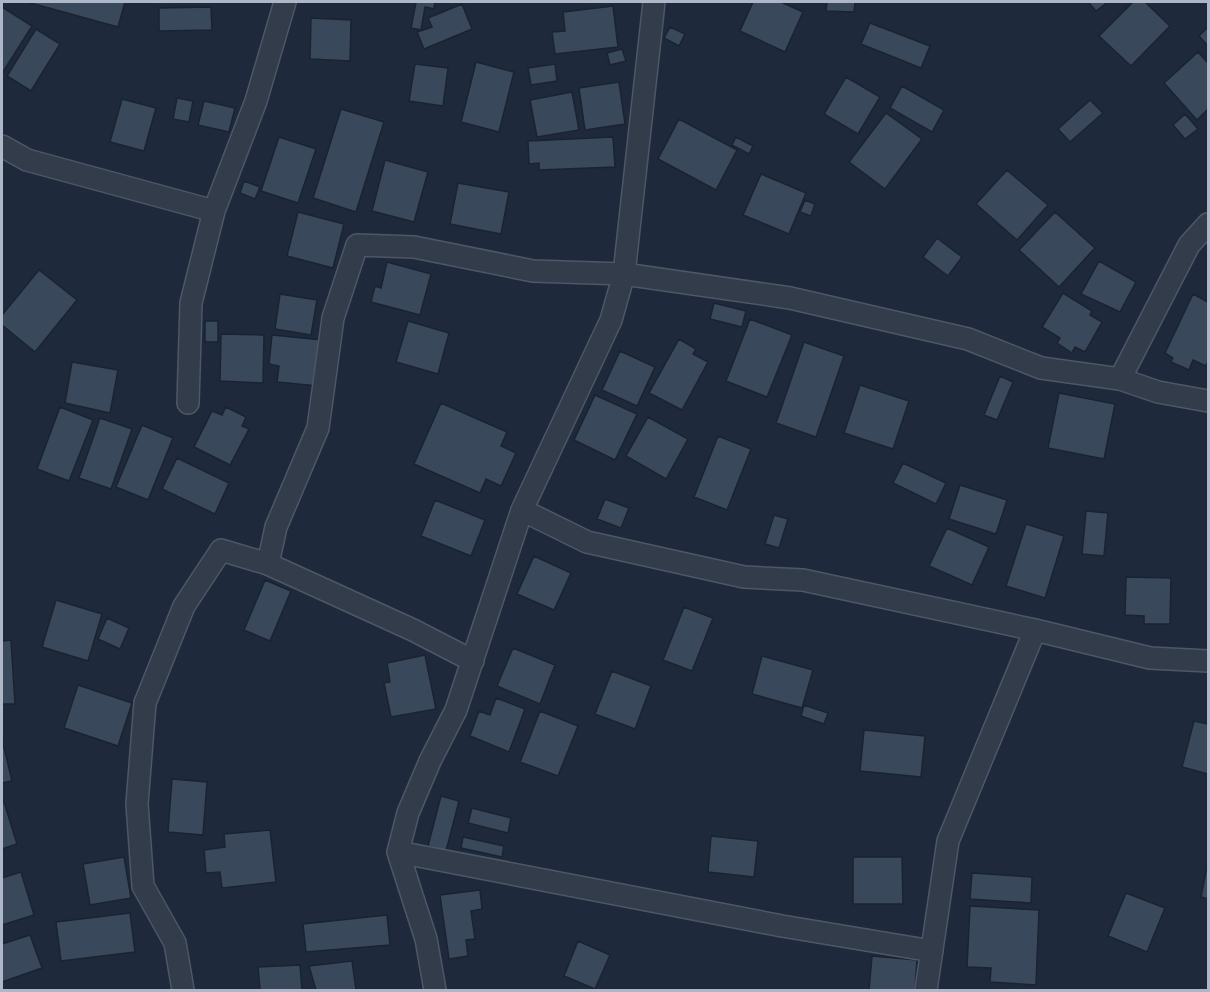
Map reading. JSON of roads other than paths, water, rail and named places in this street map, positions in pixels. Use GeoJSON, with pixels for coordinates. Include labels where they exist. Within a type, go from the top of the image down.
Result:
{"type":"FeatureCollection","features":[{"type":"Feature","properties":{"kind":"street"},"geometry":{"type":"LineString","coordinates":[[188,403],[191,303],[214,211],[256,101],[285,2]]}},
{"type":"Feature","properties":{"kind":"street"},"geometry":{"type":"LineString","coordinates":[[435,990],[426,939],[398,852],[408,813],[430,760],[456,710],[522,510],[611,320],[624,274],[654,2]]}},
{"type":"Feature","properties":{"kind":"street"},"geometry":{"type":"LineString","coordinates":[[2,146],[27,160],[214,211]]}},
{"type":"Feature","properties":{"kind":"street"},"geometry":{"type":"LineString","coordinates":[[1120,379],[1189,245],[1209,224]]}},
{"type":"Feature","properties":{"kind":"street"},"geometry":{"type":"LineString","coordinates":[[268,564],[276,527],[318,428],[333,318],[357,244],[414,246],[533,271],[624,274],[789,298],[968,339],[1041,368],[1120,379],[1158,392],[1209,400]]}},
{"type":"Feature","properties":{"kind":"street"},"geometry":{"type":"LineString","coordinates":[[522,510],[587,542],[744,577],[803,580],[1035,630],[1150,658],[1209,661]]}},
{"type":"Feature","properties":{"kind":"street"},"geometry":{"type":"LineString","coordinates":[[183,990],[175,943],[143,886],[137,804],[145,703],[184,606],[220,550],[268,564],[413,630],[473,661]]}},
{"type":"Feature","properties":{"kind":"street"},"geometry":{"type":"LineString","coordinates":[[926,990],[948,842],[1035,630]]}},
{"type":"Feature","properties":{"kind":"street"},"geometry":{"type":"LineString","coordinates":[[398,852],[782,926],[932,951]]}}]}
